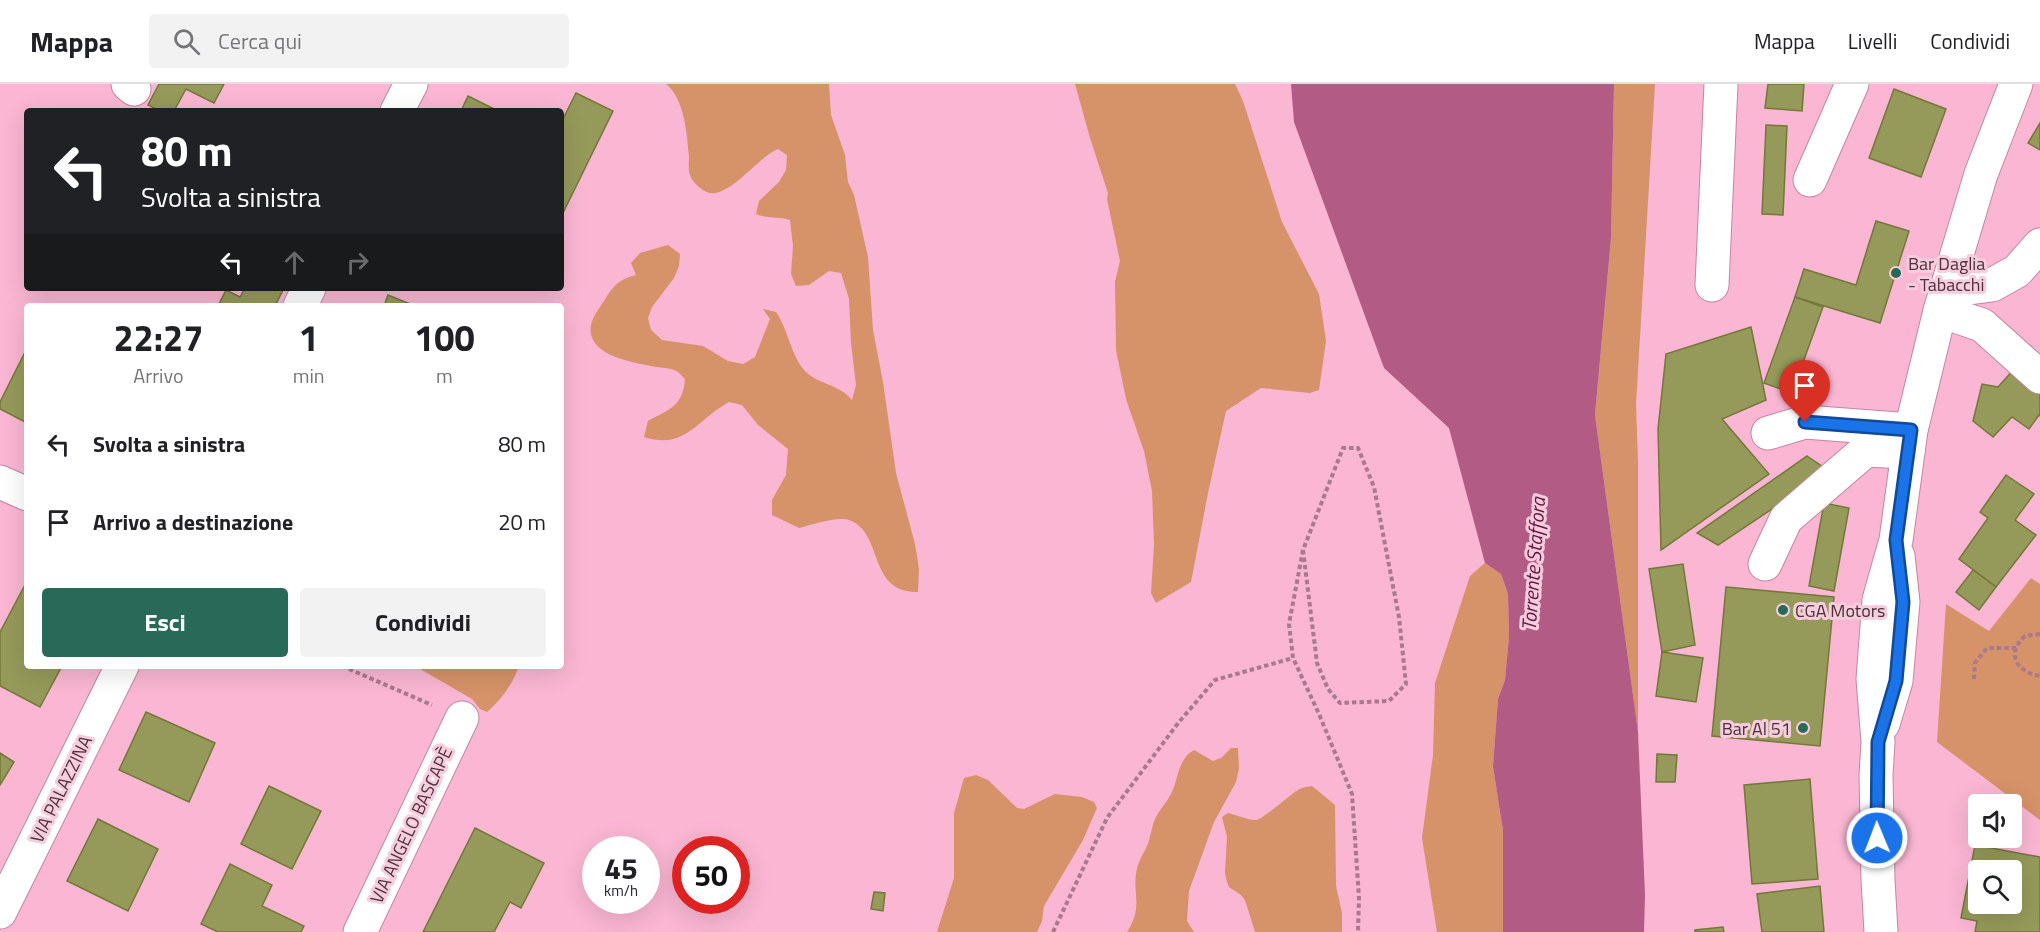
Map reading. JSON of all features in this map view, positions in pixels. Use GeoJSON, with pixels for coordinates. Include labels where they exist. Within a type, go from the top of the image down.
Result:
{"type":"FeatureCollection","features":[{"type":"Feature","properties":{"kind":"main road"},"geometry":{"type":"LineString","coordinates":[[1712,285],[1721,84]]}},
{"type":"Feature","properties":{"kind":"main road"},"geometry":{"type":"LineString","coordinates":[[1810,180],[1852,84]]}},
{"type":"Feature","properties":{"kind":"main road"},"geometry":{"type":"LineString","coordinates":[[1881,932],[1877,810],[1878,742],[1896,681],[1903,602],[1896,540],[1910,441],[1943,301],[1981,174],[2016,84]]}},
{"type":"Feature","properties":{"kind":"main road"},"geometry":{"type":"LineString","coordinates":[[1943,301],[1992,285],[2017,271],[2039,249]]}},
{"type":"Feature","properties":{"kind":"main road"},"geometry":{"type":"LineString","coordinates":[[1943,301],[1982,325],[2040,377]]}},
{"type":"Feature","properties":{"kind":"main road"},"geometry":{"type":"LineString","coordinates":[[1768,433],[1805,422],[1910,441]]}},
{"type":"Feature","properties":{"kind":"main road"},"geometry":{"type":"LineString","coordinates":[[1765,564],[1786,519],[1866,450],[1910,441]]}},
{"type":"Feature","properties":{"kind":"main road"},"geometry":{"type":"LineString","coordinates":[[0,482],[24,493]]}},
{"type":"Feature","properties":{"kind":"main road","name":"VIA PALAZZINA"},"geometry":{"type":"LineString","coordinates":[[1,908],[120,669]]}},
{"type":"Feature","properties":{"kind":"main road","name":"VIA ANGELO BASCAPÈ"},"geometry":{"type":"LineString","coordinates":[[360,932],[462,718]]}},
{"type":"Feature","properties":{"kind":"path"},"geometry":{"type":"LineString","coordinates":[[1304,550],[1317,663],[1328,689],[1340,703],[1389,701],[1406,684],[1399,617],[1374,487],[1358,448],[1343,448],[1304,550],[1289,624],[1293,658],[1352,794],[1359,898],[1358,932]]}},
{"type":"Feature","properties":{"kind":"path"},"geometry":{"type":"LineString","coordinates":[[2040,634],[2025,636],[2016,648],[2016,662],[2020,668],[2025,673],[2040,676]]}},
{"type":"Feature","properties":{"kind":"path"},"geometry":{"type":"LineString","coordinates":[[1974,679],[1976,663],[1987,648],[2016,648]]}},
{"type":"Feature","properties":{"kind":"path"},"geometry":{"type":"LineString","coordinates":[[1053,932],[1107,818],[1179,722],[1215,680],[1293,658]]}},
{"type":"Feature","properties":{"kind":"path"},"geometry":{"type":"LineString","coordinates":[[349,669],[462,718]]}},
{"type":"Feature","properties":{"kind":"shaded area"},"geometry":{"type":"Polygon","coordinates":[[[666,84],[829,84],[831,115],[845,155],[848,182],[854,195],[868,257],[873,330],[896,473],[915,544],[919,569],[918,592],[902,590],[891,583],[883,573],[867,536],[860,527],[849,520],[831,520],[799,528],[772,515],[772,500],[786,475],[788,449],[758,425],[742,405],[729,402],[690,431],[670,440],[644,437],[648,421],[669,410],[678,401],[685,379],[677,371],[671,369],[621,359],[595,344],[591,335],[594,318],[616,285],[636,275],[631,263],[640,253],[668,245],[680,254],[679,266],[674,278],[652,307],[648,318],[651,330],[662,340],[703,346],[728,361],[743,364],[755,357],[770,319],[763,309],[776,312],[796,358],[805,371],[841,391],[852,400],[856,385],[849,299],[841,273],[829,271],[809,285],[796,286],[791,274],[793,246],[790,220],[756,214],[759,201],[779,182],[786,170],[787,155],[778,149],[727,189],[710,193],[704,191],[691,178],[684,118],[677,99],[666,84]]]}},
{"type":"Feature","properties":{"kind":"shaded area"},"geometry":{"type":"Polygon","coordinates":[[[1075,84],[1235,84],[1243,101],[1282,222],[1319,294],[1326,341],[1319,390],[1310,393],[1261,388],[1226,411],[1191,582],[1156,603],[1151,593],[1154,544],[1152,491],[1144,451],[1126,399],[1116,350],[1115,282],[1120,261],[1107,199],[1108,193],[1075,84]]]}},
{"type":"Feature","properties":{"kind":"shaded area"},"geometry":{"type":"Polygon","coordinates":[[[1614,84],[1655,84],[1636,404],[1638,732],[1595,415],[1611,238],[1614,84]]]}},
{"type":"Feature","properties":{"kind":"shaded area"},"geometry":{"type":"Polygon","coordinates":[[[1485,563],[1501,574],[1508,594],[1509,637],[1505,680],[1498,699],[1493,766],[1503,831],[1503,932],[1437,932],[1422,838],[1433,755],[1435,683],[1470,576],[1485,563]]]}},
{"type":"Feature","properties":{"kind":"shaded area"},"geometry":{"type":"Polygon","coordinates":[[[2031,578],[2040,584],[2040,820],[2022,806],[2022,794],[2006,794],[1937,742],[1946,604],[1989,631],[2031,578]]]}},
{"type":"Feature","properties":{"kind":"shaded area"},"geometry":{"type":"Polygon","coordinates":[[[420,669],[518,669],[506,691],[487,712],[480,709],[472,699],[420,669]]]}},
{"type":"Feature","properties":{"kind":"shaded area"},"geometry":{"type":"Polygon","coordinates":[[[1231,748],[1238,748],[1239,768],[1236,782],[1214,822],[1189,891],[1187,921],[1194,932],[1127,932],[1135,914],[1135,883],[1138,865],[1148,844],[1155,820],[1174,788],[1184,759],[1194,750],[1213,761],[1221,758],[1231,748]]]}},
{"type":"Feature","properties":{"kind":"shaded area"},"geometry":{"type":"Polygon","coordinates":[[[976,775],[988,780],[1017,808],[1024,809],[1055,794],[1082,797],[1094,802],[1097,808],[1083,840],[1044,906],[1042,921],[1037,932],[937,932],[954,878],[954,813],[964,778],[976,775]]]}},
{"type":"Feature","properties":{"kind":"shaded area"},"geometry":{"type":"Polygon","coordinates":[[[1312,786],[1335,805],[1336,886],[1342,913],[1342,932],[1255,932],[1245,900],[1229,887],[1226,879],[1227,837],[1222,817],[1228,813],[1259,819],[1300,789],[1312,786]]]}},
{"type":"Feature","properties":{"kind":"water","name":"Torrente Staffora"},"geometry":{"type":"Polygon","coordinates":[[[1291,84],[1614,84],[1611,238],[1595,415],[1638,732],[1645,895],[1644,932],[1503,932],[1503,831],[1493,766],[1498,699],[1505,680],[1509,637],[1508,594],[1501,574],[1485,563],[1449,428],[1384,368],[1294,122],[1291,84]]]}},
{"type":"Feature","properties":{"kind":"building"},"geometry":{"type":"Polygon","coordinates":[[[159,84],[224,84],[214,103],[186,89],[176,108],[154,108],[148,105],[159,84]]]}},
{"type":"Feature","properties":{"kind":"building"},"geometry":{"type":"Polygon","coordinates":[[[1768,84],[1804,84],[1802,111],[1765,108],[1768,84]]]}},
{"type":"Feature","properties":{"kind":"building"},"geometry":{"type":"Polygon","coordinates":[[[1894,89],[1946,109],[1921,177],[1869,158],[1894,89]]]}},
{"type":"Feature","properties":{"kind":"building"},"geometry":{"type":"Polygon","coordinates":[[[576,93],[613,111],[564,211],[564,117],[576,93]]]}},
{"type":"Feature","properties":{"kind":"building"},"geometry":{"type":"Polygon","coordinates":[[[468,96],[492,108],[462,108],[468,96]]]}},
{"type":"Feature","properties":{"kind":"building"},"geometry":{"type":"Polygon","coordinates":[[[2040,123],[2040,150],[2028,143],[2040,123]]]}},
{"type":"Feature","properties":{"kind":"building"},"geometry":{"type":"Polygon","coordinates":[[[1766,125],[1787,126],[1783,215],[1762,214],[1766,125]]]}},
{"type":"Feature","properties":{"kind":"building"},"geometry":{"type":"Polygon","coordinates":[[[1876,221],[1909,231],[1880,323],[1795,297],[1804,269],[1856,285],[1876,221]]]}},
{"type":"Feature","properties":{"kind":"building"},"geometry":{"type":"Polygon","coordinates":[[[226,291],[240,297],[243,291],[282,291],[276,303],[220,303],[226,291]]]}},
{"type":"Feature","properties":{"kind":"building"},"geometry":{"type":"Polygon","coordinates":[[[388,295],[408,303],[385,303],[388,295]]]}},
{"type":"Feature","properties":{"kind":"building"},"geometry":{"type":"Polygon","coordinates":[[[1795,297],[1823,307],[1792,393],[1764,383],[1795,297]]]}},
{"type":"Feature","properties":{"kind":"building"},"geometry":{"type":"Polygon","coordinates":[[[1751,327],[1766,400],[1722,419],[1769,474],[1661,550],[1658,429],[1666,354],[1751,327]]]}},
{"type":"Feature","properties":{"kind":"building"},"geometry":{"type":"Polygon","coordinates":[[[24,354],[24,421],[0,409],[0,402],[24,354]]]}},
{"type":"Feature","properties":{"kind":"building"},"geometry":{"type":"Polygon","coordinates":[[[2015,368],[2040,389],[2040,416],[2029,429],[2012,417],[1993,437],[1973,421],[1982,384],[1998,387],[2015,368]]]}},
{"type":"Feature","properties":{"kind":"building"},"geometry":{"type":"Polygon","coordinates":[[[1807,456],[1829,471],[1718,545],[1697,533],[1807,456]]]}},
{"type":"Feature","properties":{"kind":"building"},"geometry":{"type":"Polygon","coordinates":[[[2006,475],[2034,494],[2015,520],[2036,535],[1996,587],[1959,559],[1988,518],[1980,512],[2006,475]]]}},
{"type":"Feature","properties":{"kind":"building"},"geometry":{"type":"Polygon","coordinates":[[[1824,503],[1849,508],[1834,591],[1809,586],[1824,503]]]}},
{"type":"Feature","properties":{"kind":"building"},"geometry":{"type":"Polygon","coordinates":[[[1683,564],[1695,645],[1662,652],[1649,569],[1683,564]]]}},
{"type":"Feature","properties":{"kind":"building"},"geometry":{"type":"Polygon","coordinates":[[[1973,570],[1996,587],[1979,610],[1956,592],[1973,570]]]}},
{"type":"Feature","properties":{"kind":"building"},"geometry":{"type":"Polygon","coordinates":[[[24,587],[24,669],[60,669],[40,707],[0,686],[0,632],[24,587]]]}},
{"type":"Feature","properties":{"kind":"building"},"geometry":{"type":"Polygon","coordinates":[[[1726,587],[1834,597],[1820,746],[1712,736],[1726,587]]]}},
{"type":"Feature","properties":{"kind":"building"},"geometry":{"type":"Polygon","coordinates":[[[1662,652],[1703,658],[1696,702],[1656,696],[1662,652]]]}},
{"type":"Feature","properties":{"kind":"building"},"geometry":{"type":"Polygon","coordinates":[[[146,712],[215,743],[189,802],[119,770],[146,712]]]}},
{"type":"Feature","properties":{"kind":"building"},"geometry":{"type":"Polygon","coordinates":[[[0,753],[14,762],[0,785],[0,753]]]}},
{"type":"Feature","properties":{"kind":"building"},"geometry":{"type":"Polygon","coordinates":[[[1657,754],[1677,755],[1675,782],[1656,782],[1657,754]]]}},
{"type":"Feature","properties":{"kind":"building"},"geometry":{"type":"Polygon","coordinates":[[[1810,779],[1818,879],[1752,884],[1744,785],[1810,779]]]}},
{"type":"Feature","properties":{"kind":"building"},"geometry":{"type":"Polygon","coordinates":[[[269,786],[321,811],[292,869],[241,844],[269,786]]]}},
{"type":"Feature","properties":{"kind":"building"},"geometry":{"type":"Polygon","coordinates":[[[98,819],[158,849],[128,911],[67,881],[98,819]]]}},
{"type":"Feature","properties":{"kind":"building"},"geometry":{"type":"Polygon","coordinates":[[[475,828],[544,863],[521,908],[510,902],[494,932],[423,932],[475,828]]]}},
{"type":"Feature","properties":{"kind":"building"},"geometry":{"type":"Polygon","coordinates":[[[1974,848],[1991,848],[2040,857],[2040,932],[1975,932],[1977,921],[1961,918],[1968,882],[1968,914],[2022,914],[2022,860],[1972,860],[1974,848]]]}},
{"type":"Feature","properties":{"kind":"building"},"geometry":{"type":"Polygon","coordinates":[[[230,864],[272,885],[262,906],[304,926],[301,932],[218,932],[201,924],[230,864]]]}},
{"type":"Feature","properties":{"kind":"building"},"geometry":{"type":"Polygon","coordinates":[[[1820,886],[1824,932],[1762,932],[1757,894],[1820,886]]]}},
{"type":"Feature","properties":{"kind":"building"},"geometry":{"type":"Polygon","coordinates":[[[874,892],[885,893],[883,911],[871,909],[874,892]]]}},
{"type":"Feature","properties":{"kind":"building"},"geometry":{"type":"Polygon","coordinates":[[[1723,927],[1724,932],[1695,932],[1695,930],[1723,927]]]}},
{"type":"Feature","properties":{"kind":"place","name":"Bar Daglia - Tabacchi"},"geometry":{"type":"Point","coordinates":[1896,273]}},
{"type":"Feature","properties":{"kind":"place","name":"CGA Motors"},"geometry":{"type":"Point","coordinates":[1783,610]}},
{"type":"Feature","properties":{"kind":"place","name":"Bar Al 51"},"geometry":{"type":"Point","coordinates":[1803,728]}},
{"type":"Feature","properties":{"kind":"route"},"geometry":{"type":"LineString","coordinates":[[1805,422],[1911,430],[1896,540],[1903,602],[1896,681],[1878,742],[1877,838]]}}]}
